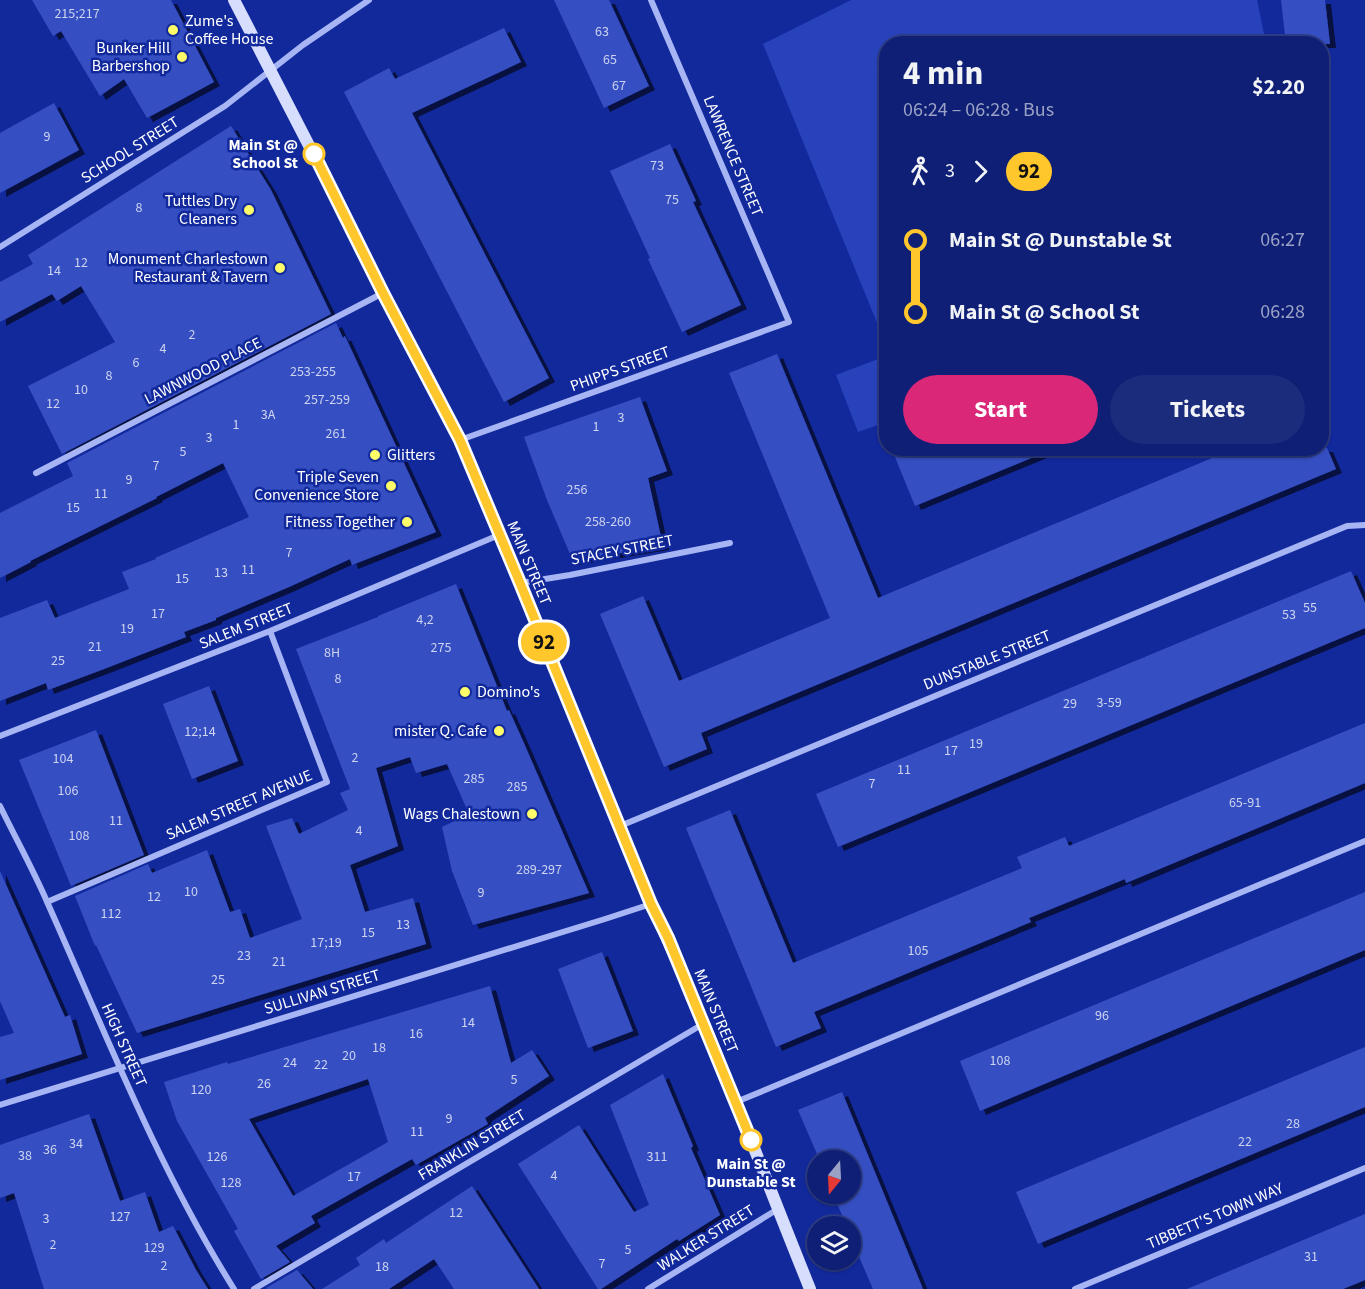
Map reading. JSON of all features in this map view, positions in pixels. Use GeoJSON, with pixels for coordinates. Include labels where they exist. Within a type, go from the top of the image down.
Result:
{"type":"FeatureCollection","features":[{"type":"Feature","properties":{"kind":"main road","name":"MAIN STREET"},"geometry":{"type":"LineString","coordinates":[[234,0],[460,440],[651,904],[668,938],[736,1102],[810,1289]]}},
{"type":"Feature","properties":{"kind":"street","name":"SCHOOL STREET"},"geometry":{"type":"LineString","coordinates":[[0,248],[225,106],[332,23],[369,0]]}},
{"type":"Feature","properties":{"kind":"street","name":"LAWRENCE STREET"},"geometry":{"type":"LineString","coordinates":[[651,0],[789,322]]}},
{"type":"Feature","properties":{"kind":"street","name":"LAWNWOOD PLACE"},"geometry":{"type":"LineString","coordinates":[[36,473],[383,293]]}},
{"type":"Feature","properties":{"kind":"street","name":"PHIPPS STREET"},"geometry":{"type":"LineString","coordinates":[[460,440],[789,322]]}},
{"type":"Feature","properties":{"kind":"street","name":"DUNSTABLE STREET"},"geometry":{"type":"LineString","coordinates":[[620,826],[1347,526],[1365,525]]}},
{"type":"Feature","properties":{"kind":"street","name":"SALEM STREET"},"geometry":{"type":"LineString","coordinates":[[0,736],[270,631],[499,535]]}},
{"type":"Feature","properties":{"kind":"street","name":"STACEY STREET"},"geometry":{"type":"LineString","coordinates":[[520,583],[730,543]]}},
{"type":"Feature","properties":{"kind":"street","name":"SALEM STREET AVENUE"},"geometry":{"type":"LineString","coordinates":[[47,902],[327,782],[270,631]]}},
{"type":"Feature","properties":{"kind":"street","name":"HIGH STREET"},"geometry":{"type":"LineString","coordinates":[[0,806],[47,902],[119,1069],[189,1213],[234,1289]]}},
{"type":"Feature","properties":{"kind":"street"},"geometry":{"type":"LineString","coordinates":[[736,1102],[1365,841]]}},
{"type":"Feature","properties":{"kind":"street","name":"SULLIVAN STREET"},"geometry":{"type":"LineString","coordinates":[[0,1105],[651,904]]}},
{"type":"Feature","properties":{"kind":"street","name":"FRANKLIN STREET"},"geometry":{"type":"LineString","coordinates":[[254,1289],[703,1024]]}},
{"type":"Feature","properties":{"kind":"street","name":"TIBBETT'S TOWN WAY"},"geometry":{"type":"LineString","coordinates":[[1075,1289],[1365,1167]]}},
{"type":"Feature","properties":{"kind":"street","name":"WALKER STREET"},"geometry":{"type":"LineString","coordinates":[[648,1289],[778,1209]]}},
{"type":"Feature","properties":{"kind":"shaded area"},"geometry":{"type":"Polygon","coordinates":[[[851,0],[1257,0],[1265,36],[879,36],[879,328],[763,44],[851,0]]]}},
{"type":"Feature","properties":{"kind":"shaded area"},"geometry":{"type":"Polygon","coordinates":[[[879,359],[879,424],[858,432],[836,375],[879,359]]]}},
{"type":"Feature","properties":{"kind":"building"},"geometry":{"type":"Polygon","coordinates":[[[32,0],[171,0],[214,82],[147,118],[124,79],[100,96],[61,31],[53,36],[32,0]]]}},
{"type":"Feature","properties":{"kind":"building"},"geometry":{"type":"Polygon","coordinates":[[[554,0],[609,0],[649,86],[604,108],[554,0]]]}},
{"type":"Feature","properties":{"kind":"building"},"geometry":{"type":"Polygon","coordinates":[[[1281,0],[1325,0],[1330,44],[1329,36],[1285,36],[1281,0]]]}},
{"type":"Feature","properties":{"kind":"building"},"geometry":{"type":"Polygon","coordinates":[[[504,28],[521,62],[412,113],[549,378],[504,402],[344,92],[389,68],[395,79],[504,28]]]}},
{"type":"Feature","properties":{"kind":"building"},"geometry":{"type":"Polygon","coordinates":[[[54,103],[79,150],[0,193],[0,133],[54,103]]]}},
{"type":"Feature","properties":{"kind":"building"},"geometry":{"type":"Polygon","coordinates":[[[231,126],[271,190],[331,314],[62,454],[28,386],[115,342],[81,286],[57,301],[52,294],[0,322],[0,282],[33,264],[28,255],[231,126]]]}},
{"type":"Feature","properties":{"kind":"building"},"geometry":{"type":"Polygon","coordinates":[[[670,144],[696,201],[693,202],[741,305],[682,332],[610,171],[670,144]]]}},
{"type":"Feature","properties":{"kind":"building"},"geometry":{"type":"Polygon","coordinates":[[[336,323],[343,338],[345,336],[436,532],[352,565],[350,559],[216,618],[216,620],[184,632],[186,637],[104,669],[48,690],[46,683],[0,701],[0,618],[47,600],[55,618],[129,589],[122,572],[249,517],[223,463],[0,578],[0,513],[73,476],[67,463],[336,323]]]}},
{"type":"Feature","properties":{"kind":"building"},"geometry":{"type":"Polygon","coordinates":[[[777,354],[878,598],[1217,456],[1329,456],[1329,453],[1336,469],[701,733],[707,749],[664,767],[600,614],[643,596],[679,681],[830,618],[729,373],[777,354]]]}},
{"type":"Feature","properties":{"kind":"building"},"geometry":{"type":"Polygon","coordinates":[[[640,397],[667,471],[648,478],[663,546],[573,561],[524,437],[640,397]]]}},
{"type":"Feature","properties":{"kind":"building"},"geometry":{"type":"Polygon","coordinates":[[[897,456],[1036,456],[915,506],[895,457],[897,456]]]}},
{"type":"Feature","properties":{"kind":"building"},"geometry":{"type":"Polygon","coordinates":[[[1351,571],[1365,603],[1365,628],[838,847],[816,794],[1351,571]]]}},
{"type":"Feature","properties":{"kind":"building"},"geometry":{"type":"Polygon","coordinates":[[[456,584],[507,711],[509,710],[523,741],[589,893],[473,925],[452,871],[442,827],[469,814],[447,764],[416,773],[410,757],[376,768],[398,846],[350,865],[365,912],[413,898],[426,944],[137,1033],[95,946],[75,896],[148,864],[152,873],[207,850],[230,912],[240,909],[250,938],[302,919],[266,826],[292,818],[299,834],[348,810],[340,793],[350,789],[296,649],[456,584]]]}},
{"type":"Feature","properties":{"kind":"building"},"geometry":{"type":"Polygon","coordinates":[[[209,686],[238,761],[192,779],[163,704],[209,686]]]}},
{"type":"Feature","properties":{"kind":"building"},"geometry":{"type":"Polygon","coordinates":[[[1365,723],[1365,783],[1126,883],[1125,879],[1029,918],[1031,922],[814,1012],[821,1028],[776,1047],[686,828],[730,810],[793,963],[1022,868],[1017,857],[1065,837],[1069,846],[1365,723]]]}},
{"type":"Feature","properties":{"kind":"building"},"geometry":{"type":"Polygon","coordinates":[[[96,730],[144,855],[71,886],[19,760],[96,730]]]}},
{"type":"Feature","properties":{"kind":"building"},"geometry":{"type":"Polygon","coordinates":[[[0,871],[65,1017],[70,1015],[82,1054],[0,1080],[0,1037],[14,1033],[0,1001],[0,871]]]}},
{"type":"Feature","properties":{"kind":"building"},"geometry":{"type":"Polygon","coordinates":[[[1365,892],[1365,950],[980,1111],[960,1061],[1365,892]]]}},
{"type":"Feature","properties":{"kind":"building"},"geometry":{"type":"Polygon","coordinates":[[[602,952],[633,1031],[588,1048],[558,969],[602,952]]]}},
{"type":"Feature","properties":{"kind":"building"},"geometry":{"type":"Polygon","coordinates":[[[490,986],[511,1063],[532,1050],[549,1076],[485,1118],[488,1124],[416,1165],[412,1159],[311,1216],[315,1223],[276,1246],[290,1262],[261,1279],[234,1231],[238,1229],[177,1121],[164,1082],[227,1062],[228,1064],[490,986]],[[368,1079],[249,1119],[293,1196],[388,1142],[368,1079]]]}},
{"type":"Feature","properties":{"kind":"building"},"geometry":{"type":"Polygon","coordinates":[[[1365,1047],[1365,1107],[1038,1244],[1016,1192],[1365,1047]]]}},
{"type":"Feature","properties":{"kind":"building"},"geometry":{"type":"Polygon","coordinates":[[[663,1074],[720,1215],[598,1289],[518,1164],[579,1125],[634,1212],[649,1205],[610,1105],[663,1074]]]}},
{"type":"Feature","properties":{"kind":"building"},"geometry":{"type":"Polygon","coordinates":[[[842,1092],[923,1289],[873,1289],[861,1261],[861,1216],[842,1216],[837,1204],[861,1204],[861,1150],[815,1150],[798,1110],[842,1092]]]}},
{"type":"Feature","properties":{"kind":"building"},"geometry":{"type":"Polygon","coordinates":[[[89,1114],[120,1201],[145,1192],[159,1232],[173,1226],[208,1289],[44,1289],[14,1193],[0,1198],[0,1145],[89,1114]]]}},
{"type":"Feature","properties":{"kind":"building"},"geometry":{"type":"Polygon","coordinates":[[[472,1186],[539,1289],[454,1289],[434,1259],[389,1289],[322,1289],[360,1265],[356,1258],[384,1239],[386,1243],[472,1186]]]}},
{"type":"Feature","properties":{"kind":"building"},"geometry":{"type":"Polygon","coordinates":[[[1365,1214],[1365,1280],[1343,1289],[1187,1289],[1365,1214]]]}},
{"type":"Feature","properties":{"kind":"building"},"geometry":{"type":"Polygon","coordinates":[[[297,1270],[313,1289],[266,1288],[297,1270]]]}},
{"type":"Feature","properties":{"kind":"bus line","name":"92"},"geometry":{"type":"LineString","coordinates":[[314,154],[460,440],[751,1140]]}},
{"type":"Feature","properties":{"kind":"place","name":"Zume's Coffee House"},"geometry":{"type":"Point","coordinates":[173,30]}},
{"type":"Feature","properties":{"kind":"place","name":"Bunker Hill Barbershop"},"geometry":{"type":"Point","coordinates":[182,57]}},
{"type":"Feature","properties":{"kind":"place","name":"Main St @ School St"},"geometry":{"type":"Point","coordinates":[314,154]}},
{"type":"Feature","properties":{"kind":"place","name":"Tuttles Dry Cleaners"},"geometry":{"type":"Point","coordinates":[249,210]}},
{"type":"Feature","properties":{"kind":"place","name":"Monument Charlestown Restaurant & Tavern"},"geometry":{"type":"Point","coordinates":[280,268]}},
{"type":"Feature","properties":{"kind":"place","name":"Glitters"},"geometry":{"type":"Point","coordinates":[375,455]}},
{"type":"Feature","properties":{"kind":"place","name":"Triple Seven Convenience Store"},"geometry":{"type":"Point","coordinates":[391,486]}},
{"type":"Feature","properties":{"kind":"place","name":"Fitness Together"},"geometry":{"type":"Point","coordinates":[407,522]}},
{"type":"Feature","properties":{"kind":"place","name":"Domino's"},"geometry":{"type":"Point","coordinates":[465,692]}},
{"type":"Feature","properties":{"kind":"place","name":"mister Q. Cafe"},"geometry":{"type":"Point","coordinates":[499,731]}},
{"type":"Feature","properties":{"kind":"place","name":"Wags Chalestown"},"geometry":{"type":"Point","coordinates":[532,814]}},
{"type":"Feature","properties":{"kind":"place","name":"Main St @ Dunstable St"},"geometry":{"type":"Point","coordinates":[751,1140]}}]}
